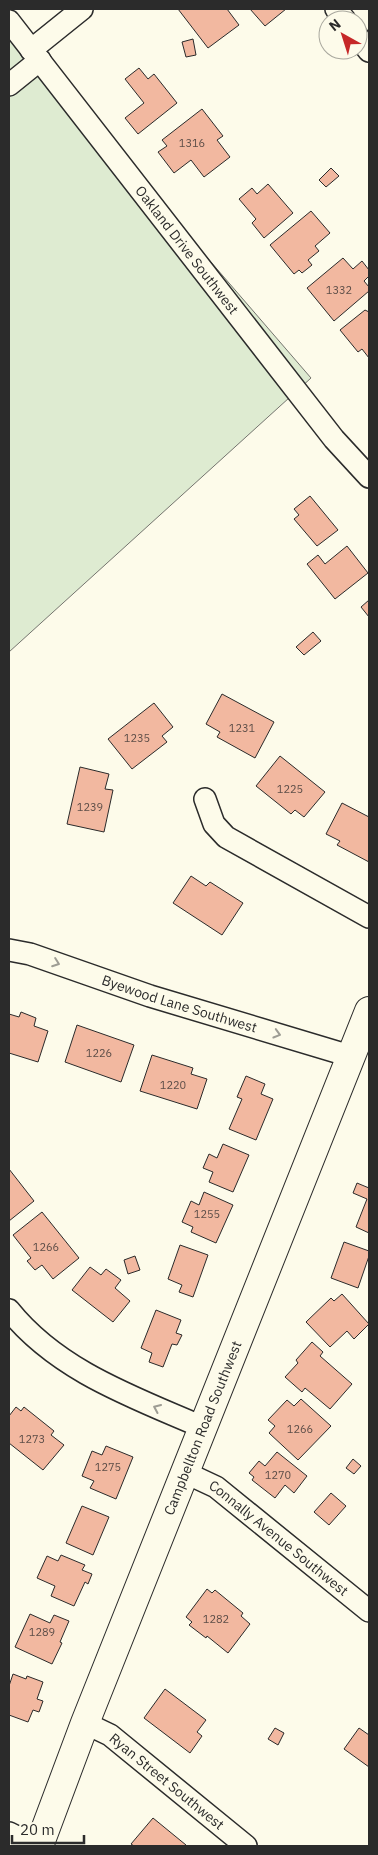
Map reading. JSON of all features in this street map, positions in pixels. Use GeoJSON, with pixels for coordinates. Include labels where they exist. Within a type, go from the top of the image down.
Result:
{"type":"FeatureCollection","features":[{"type":"Feature","properties":{"kind":"main road","name":"Campbellton Road Southwest"},"geometry":{"type":"LineString","coordinates":[[39,1846],[85,1723],[184,1472],[369,1010]]}},
{"type":"Feature","properties":{"kind":"street"},"geometry":{"type":"LineString","coordinates":[[9,86],[36,55],[82,9]]}},
{"type":"Feature","properties":{"kind":"street","name":"Oakland Drive Southwest"},"geometry":{"type":"LineString","coordinates":[[9,21],[334,439],[369,477]]}},
{"type":"Feature","properties":{"kind":"street"},"geometry":{"type":"LineString","coordinates":[[205,800],[214,824],[226,837],[369,917]]}},
{"type":"Feature","properties":{"kind":"street","name":"Byewood Lane Southwest"},"geometry":{"type":"LineString","coordinates":[[9,950],[30,954],[150,996],[350,1056]]}},
{"type":"Feature","properties":{"kind":"street"},"geometry":{"type":"LineString","coordinates":[[9,1310],[18,1322],[52,1352],[90,1378],[202,1427]]}},
{"type":"Feature","properties":{"kind":"street","name":"Connally Avenue Southwest"},"geometry":{"type":"LineString","coordinates":[[184,1472],[216,1487],[369,1612]]}},
{"type":"Feature","properties":{"kind":"street","name":"Ryan Street Southwest"},"geometry":{"type":"LineString","coordinates":[[85,1723],[110,1736],[246,1846]]}},
{"type":"Feature","properties":{"kind":"street"},"geometry":{"type":"LineString","coordinates":[[9,1833],[35,1846]]}},
{"type":"Feature","properties":{"kind":"green space"},"geometry":{"type":"Polygon","coordinates":[[[9,28],[311,378],[9,652],[9,28]]]}},
{"type":"Feature","properties":{"kind":"building"},"geometry":{"type":"Polygon","coordinates":[[[178,9],[227,9],[239,25],[208,48],[178,9]]]}},
{"type":"Feature","properties":{"kind":"building"},"geometry":{"type":"Polygon","coordinates":[[[250,9],[286,9],[265,26],[250,9]]]}},
{"type":"Feature","properties":{"kind":"building"},"geometry":{"type":"Polygon","coordinates":[[[193,39],[196,55],[186,57],[182,42],[193,39]]]}},
{"type":"Feature","properties":{"kind":"building"},"geometry":{"type":"Polygon","coordinates":[[[139,68],[148,79],[154,74],[177,103],[138,134],[125,118],[144,103],[125,79],[139,68]]]}},
{"type":"Feature","properties":{"kind":"building"},"geometry":{"type":"Polygon","coordinates":[[[202,109],[223,136],[217,140],[230,157],[204,177],[191,160],[174,173],[158,152],[167,146],[162,140],[202,109]]]}},
{"type":"Feature","properties":{"kind":"building"},"geometry":{"type":"Polygon","coordinates":[[[331,168],[339,176],[326,187],[319,180],[331,168]]]}},
{"type":"Feature","properties":{"kind":"building"},"geometry":{"type":"Polygon","coordinates":[[[268,184],[293,213],[264,238],[252,223],[256,219],[239,199],[252,188],[257,194],[268,184]]]}},
{"type":"Feature","properties":{"kind":"building"},"geometry":{"type":"Polygon","coordinates":[[[311,211],[330,233],[315,246],[319,251],[308,260],[312,265],[302,273],[299,270],[294,274],[270,245],[311,211]]]}},
{"type":"Feature","properties":{"kind":"building"},"geometry":{"type":"Polygon","coordinates":[[[343,258],[353,269],[362,261],[369,270],[369,276],[364,281],[369,287],[369,291],[334,321],[307,288],[343,258]]]}},
{"type":"Feature","properties":{"kind":"building"},"geometry":{"type":"Polygon","coordinates":[[[365,310],[369,312],[369,358],[362,349],[358,352],[340,330],[365,310]]]}},
{"type":"Feature","properties":{"kind":"building"},"geometry":{"type":"Polygon","coordinates":[[[310,496],[338,530],[317,546],[294,519],[299,515],[294,509],[310,496]]]}},
{"type":"Feature","properties":{"kind":"building"},"geometry":{"type":"Polygon","coordinates":[[[347,546],[368,573],[335,599],[307,564],[318,555],[325,564],[347,546]]]}},
{"type":"Feature","properties":{"kind":"building"},"geometry":{"type":"Polygon","coordinates":[[[369,600],[369,617],[361,607],[369,600]]]}},
{"type":"Feature","properties":{"kind":"building"},"geometry":{"type":"Polygon","coordinates":[[[313,632],[321,641],[304,655],[296,647],[313,632]]]}},
{"type":"Feature","properties":{"kind":"building"},"geometry":{"type":"Polygon","coordinates":[[[222,694],[274,722],[255,758],[217,737],[220,732],[206,724],[222,694]]]}},
{"type":"Feature","properties":{"kind":"building"},"geometry":{"type":"Polygon","coordinates":[[[154,703],[173,727],[162,736],[167,742],[132,769],[108,739],[154,703]]]}},
{"type":"Feature","properties":{"kind":"building"},"geometry":{"type":"Polygon","coordinates":[[[280,756],[325,792],[304,817],[295,810],[291,814],[256,786],[280,756]]]}},
{"type":"Feature","properties":{"kind":"building"},"geometry":{"type":"Polygon","coordinates":[[[80,767],[109,774],[105,789],[113,790],[104,832],[67,824],[80,767]]]}},
{"type":"Feature","properties":{"kind":"building"},"geometry":{"type":"Polygon","coordinates":[[[342,803],[369,817],[369,862],[337,845],[340,841],[326,834],[342,803]]]}},
{"type":"Feature","properties":{"kind":"building"},"geometry":{"type":"Polygon","coordinates":[[[191,876],[206,886],[210,882],[243,903],[222,935],[173,903],[191,876]]]}},
{"type":"Feature","properties":{"kind":"building"},"geometry":{"type":"Polygon","coordinates":[[[21,1012],[36,1018],[34,1026],[48,1031],[38,1062],[9,1053],[9,1014],[19,1017],[21,1012]]]}},
{"type":"Feature","properties":{"kind":"building"},"geometry":{"type":"Polygon","coordinates":[[[77,1025],[134,1045],[121,1082],[65,1062],[77,1025]]]}},
{"type":"Feature","properties":{"kind":"building"},"geometry":{"type":"Polygon","coordinates":[[[152,1055],[193,1068],[191,1074],[207,1079],[197,1109],[140,1091],[152,1055]]]}},
{"type":"Feature","properties":{"kind":"building"},"geometry":{"type":"Polygon","coordinates":[[[246,1076],[265,1084],[261,1094],[273,1099],[256,1140],[229,1129],[242,1099],[237,1097],[246,1076]]]}},
{"type":"Feature","properties":{"kind":"building"},"geometry":{"type":"Polygon","coordinates":[[[223,1144],[249,1155],[233,1192],[209,1182],[213,1172],[203,1168],[209,1154],[217,1158],[223,1144]]]}},
{"type":"Feature","properties":{"kind":"building"},"geometry":{"type":"Polygon","coordinates":[[[9,1169],[34,1201],[9,1221],[9,1169]]]}},
{"type":"Feature","properties":{"kind":"building"},"geometry":{"type":"Polygon","coordinates":[[[357,1183],[369,1188],[369,1233],[356,1227],[367,1199],[353,1193],[357,1183]]]}},
{"type":"Feature","properties":{"kind":"building"},"geometry":{"type":"Polygon","coordinates":[[[204,1192],[233,1205],[216,1243],[191,1232],[193,1227],[182,1222],[191,1201],[199,1205],[204,1192]]]}},
{"type":"Feature","properties":{"kind":"building"},"geometry":{"type":"Polygon","coordinates":[[[42,1212],[79,1258],[53,1279],[42,1265],[35,1270],[27,1261],[31,1258],[13,1235],[42,1212]]]}},
{"type":"Feature","properties":{"kind":"building"},"geometry":{"type":"Polygon","coordinates":[[[344,1242],[369,1251],[358,1288],[331,1278],[344,1242]]]}},
{"type":"Feature","properties":{"kind":"building"},"geometry":{"type":"Polygon","coordinates":[[[180,1245],[208,1255],[193,1297],[179,1292],[182,1285],[168,1279],[180,1245]]]}},
{"type":"Feature","properties":{"kind":"building"},"geometry":{"type":"Polygon","coordinates":[[[135,1256],[140,1270],[128,1274],[124,1260],[135,1256]]]}},
{"type":"Feature","properties":{"kind":"building"},"geometry":{"type":"Polygon","coordinates":[[[90,1267],[101,1275],[106,1269],[121,1280],[115,1288],[130,1301],[113,1322],[72,1290],[90,1267]]]}},
{"type":"Feature","properties":{"kind":"building"},"geometry":{"type":"Polygon","coordinates":[[[342,1294],[369,1324],[354,1339],[347,1331],[330,1347],[306,1322],[331,1298],[334,1301],[342,1294]]]}},
{"type":"Feature","properties":{"kind":"building"},"geometry":{"type":"Polygon","coordinates":[[[156,1310],[181,1320],[176,1333],[182,1335],[177,1345],[172,1344],[163,1367],[149,1362],[152,1353],[141,1348],[156,1310]]]}},
{"type":"Feature","properties":{"kind":"building"},"geometry":{"type":"Polygon","coordinates":[[[312,1342],[323,1352],[320,1356],[352,1384],[330,1409],[305,1388],[302,1392],[285,1377],[298,1363],[296,1360],[312,1342]]]}},
{"type":"Feature","properties":{"kind":"building"},"geometry":{"type":"Polygon","coordinates":[[[301,1399],[331,1426],[298,1460],[269,1433],[275,1426],[268,1420],[287,1400],[294,1406],[301,1399]]]}},
{"type":"Feature","properties":{"kind":"building"},"geometry":{"type":"Polygon","coordinates":[[[16,1407],[21,1411],[24,1407],[54,1431],[51,1435],[64,1445],[43,1470],[9,1443],[9,1416],[16,1407]]]}},
{"type":"Feature","properties":{"kind":"building"},"geometry":{"type":"Polygon","coordinates":[[[106,1446],[133,1457],[116,1499],[90,1488],[94,1481],[82,1476],[92,1451],[102,1455],[106,1446]]]}},
{"type":"Feature","properties":{"kind":"building"},"geometry":{"type":"Polygon","coordinates":[[[277,1452],[307,1476],[294,1493],[285,1485],[275,1498],[252,1480],[254,1477],[249,1473],[259,1461],[265,1466],[277,1452]]]}},
{"type":"Feature","properties":{"kind":"building"},"geometry":{"type":"Polygon","coordinates":[[[353,1459],[361,1466],[354,1474],[346,1468],[353,1459]]]}},
{"type":"Feature","properties":{"kind":"building"},"geometry":{"type":"Polygon","coordinates":[[[331,1493],[346,1506],[329,1525],[314,1512],[331,1493]]]}},
{"type":"Feature","properties":{"kind":"building"},"geometry":{"type":"Polygon","coordinates":[[[82,1506],[109,1517],[93,1555],[66,1543],[82,1506]]]}},
{"type":"Feature","properties":{"kind":"building"},"geometry":{"type":"Polygon","coordinates":[[[61,1555],[85,1565],[82,1570],[92,1574],[88,1584],[85,1582],[74,1606],[51,1596],[55,1586],[37,1578],[47,1556],[58,1561],[61,1555]]]}},
{"type":"Feature","properties":{"kind":"building"},"geometry":{"type":"Polygon","coordinates":[[[207,1589],[212,1593],[215,1590],[243,1613],[241,1616],[250,1624],[228,1653],[207,1636],[206,1638],[189,1625],[192,1622],[186,1617],[207,1589]]]}},
{"type":"Feature","properties":{"kind":"building"},"geometry":{"type":"Polygon","coordinates":[[[30,1614],[50,1623],[54,1615],[69,1621],[60,1642],[62,1643],[52,1664],[15,1647],[30,1614]]]}},
{"type":"Feature","properties":{"kind":"building"},"geometry":{"type":"Polygon","coordinates":[[[13,1674],[26,1679],[27,1676],[43,1682],[37,1699],[43,1701],[39,1712],[33,1710],[28,1722],[9,1715],[9,1686],[13,1674]]]}},
{"type":"Feature","properties":{"kind":"building"},"geometry":{"type":"Polygon","coordinates":[[[165,1689],[206,1720],[197,1732],[202,1736],[190,1753],[144,1718],[165,1689]]]}},
{"type":"Feature","properties":{"kind":"building"},"geometry":{"type":"Polygon","coordinates":[[[275,1728],[284,1733],[278,1745],[268,1739],[275,1728]]]}},
{"type":"Feature","properties":{"kind":"building"},"geometry":{"type":"Polygon","coordinates":[[[359,1728],[369,1735],[369,1767],[344,1749],[359,1728]]]}},
{"type":"Feature","properties":{"kind":"building"},"geometry":{"type":"Polygon","coordinates":[[[153,1818],[186,1846],[134,1846],[131,1844],[153,1818]]]}}]}
